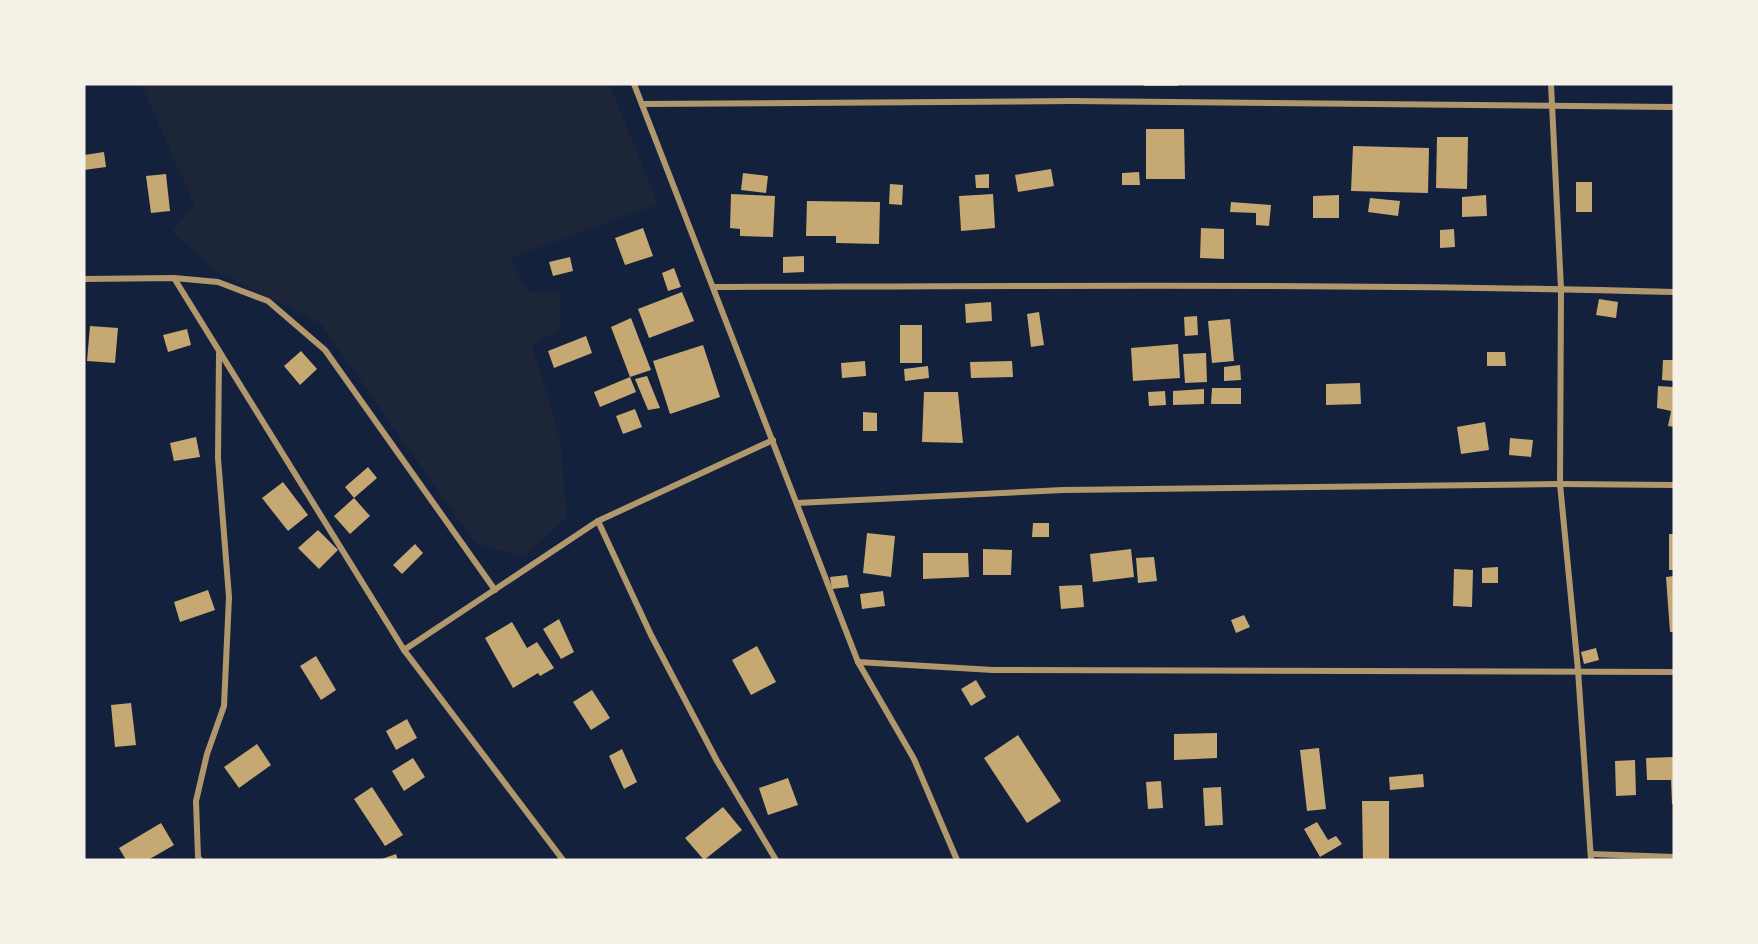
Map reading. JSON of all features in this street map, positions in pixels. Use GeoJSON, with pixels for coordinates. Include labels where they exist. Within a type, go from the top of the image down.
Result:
{"type":"FeatureCollection","features":[{"type":"Feature","properties":{"kind":"street"},"geometry":{"type":"LineString","coordinates":[[634,84],[858,662],[914,759],[957,860]]}},
{"type":"Feature","properties":{"kind":"street"},"geometry":{"type":"LineString","coordinates":[[1551,84],[1561,289],[1560,484],[1578,670],[1591,857],[1674,857]]}},
{"type":"Feature","properties":{"kind":"street"},"geometry":{"type":"LineString","coordinates":[[642,104],[1072,101],[1674,107]]}},
{"type":"Feature","properties":{"kind":"street"},"geometry":{"type":"LineString","coordinates":[[84,279],[174,278],[218,282],[267,301],[324,350],[495,590]]}},
{"type":"Feature","properties":{"kind":"street"},"geometry":{"type":"LineString","coordinates":[[174,278],[404,650],[563,860]]}},
{"type":"Feature","properties":{"kind":"street"},"geometry":{"type":"LineString","coordinates":[[713,287],[1115,286],[1674,292]]}},
{"type":"Feature","properties":{"kind":"street"},"geometry":{"type":"LineString","coordinates":[[200,860],[195,801],[207,754],[224,706],[229,597],[218,458],[219,354]]}},
{"type":"Feature","properties":{"kind":"street"},"geometry":{"type":"LineString","coordinates":[[404,650],[598,521],[773,440]]}},
{"type":"Feature","properties":{"kind":"street"},"geometry":{"type":"LineString","coordinates":[[797,503],[1063,490],[1560,484],[1674,485]]}},
{"type":"Feature","properties":{"kind":"street"},"geometry":{"type":"LineString","coordinates":[[598,521],[651,635],[701,730],[776,860]]}},
{"type":"Feature","properties":{"kind":"street"},"geometry":{"type":"LineString","coordinates":[[858,662],[993,670],[1674,672]]}},
{"type":"Feature","properties":{"kind":"shaded area"},"geometry":{"type":"Polygon","coordinates":[[[141,84],[609,84],[658,204],[510,258],[528,292],[559,291],[561,329],[532,345],[560,438],[567,517],[524,557],[475,543],[320,323],[219,273],[172,232],[194,204],[141,84]]]}},
{"type":"Feature","properties":{"kind":"building"},"geometry":{"type":"Polygon","coordinates":[[[1144,84],[1178,84],[1178,86],[1144,86],[1144,84]]]}},
{"type":"Feature","properties":{"kind":"building"},"geometry":{"type":"Polygon","coordinates":[[[1146,129],[1184,129],[1185,179],[1146,179],[1146,129]]]}},
{"type":"Feature","properties":{"kind":"building"},"geometry":{"type":"Polygon","coordinates":[[[1437,137],[1468,137],[1467,189],[1436,188],[1437,137]]]}},
{"type":"Feature","properties":{"kind":"building"},"geometry":{"type":"Polygon","coordinates":[[[1353,146],[1429,148],[1428,193],[1351,191],[1353,146]]]}},
{"type":"Feature","properties":{"kind":"building"},"geometry":{"type":"Polygon","coordinates":[[[104,152],[106,167],[84,170],[84,155],[104,152]]]}},
{"type":"Feature","properties":{"kind":"building"},"geometry":{"type":"Polygon","coordinates":[[[1051,169],[1054,186],[1018,192],[1015,175],[1051,169]]]}},
{"type":"Feature","properties":{"kind":"building"},"geometry":{"type":"Polygon","coordinates":[[[1139,172],[1140,185],[1122,185],[1122,173],[1139,172]]]}},
{"type":"Feature","properties":{"kind":"building"},"geometry":{"type":"Polygon","coordinates":[[[743,173],[768,176],[766,193],[741,190],[743,173]]]}},
{"type":"Feature","properties":{"kind":"building"},"geometry":{"type":"Polygon","coordinates":[[[166,174],[170,211],[151,213],[146,176],[166,174]]]}},
{"type":"Feature","properties":{"kind":"building"},"geometry":{"type":"Polygon","coordinates":[[[989,174],[989,188],[976,188],[975,175],[989,174]]]}},
{"type":"Feature","properties":{"kind":"building"},"geometry":{"type":"Polygon","coordinates":[[[1576,182],[1592,182],[1592,212],[1576,212],[1576,182]]]}},
{"type":"Feature","properties":{"kind":"building"},"geometry":{"type":"Polygon","coordinates":[[[890,184],[903,185],[902,205],[889,204],[890,184]]]}},
{"type":"Feature","properties":{"kind":"building"},"geometry":{"type":"Polygon","coordinates":[[[731,194],[775,196],[773,237],[740,236],[740,229],[730,228],[731,194]]]}},
{"type":"Feature","properties":{"kind":"building"},"geometry":{"type":"Polygon","coordinates":[[[993,194],[995,228],[961,231],[959,196],[993,194]]]}},
{"type":"Feature","properties":{"kind":"building"},"geometry":{"type":"Polygon","coordinates":[[[1339,195],[1339,218],[1313,218],[1313,196],[1339,195]]]}},
{"type":"Feature","properties":{"kind":"building"},"geometry":{"type":"Polygon","coordinates":[[[1486,195],[1487,216],[1462,217],[1462,197],[1486,195]]]}},
{"type":"Feature","properties":{"kind":"building"},"geometry":{"type":"Polygon","coordinates":[[[1370,198],[1400,201],[1398,216],[1368,212],[1370,198]]]}},
{"type":"Feature","properties":{"kind":"building"},"geometry":{"type":"Polygon","coordinates":[[[807,201],[880,202],[879,244],[836,243],[836,236],[806,236],[807,201]]]}},
{"type":"Feature","properties":{"kind":"building"},"geometry":{"type":"Polygon","coordinates":[[[1231,202],[1271,205],[1269,226],[1256,225],[1256,213],[1230,212],[1231,202]]]}},
{"type":"Feature","properties":{"kind":"building"},"geometry":{"type":"Polygon","coordinates":[[[643,228],[653,256],[625,265],[615,238],[643,228]]]}},
{"type":"Feature","properties":{"kind":"building"},"geometry":{"type":"Polygon","coordinates":[[[1201,228],[1224,229],[1224,259],[1200,258],[1201,228]]]}},
{"type":"Feature","properties":{"kind":"building"},"geometry":{"type":"Polygon","coordinates":[[[1454,229],[1455,247],[1440,248],[1440,230],[1454,229]]]}},
{"type":"Feature","properties":{"kind":"building"},"geometry":{"type":"Polygon","coordinates":[[[804,256],[804,272],[783,273],[783,257],[804,256]]]}},
{"type":"Feature","properties":{"kind":"building"},"geometry":{"type":"Polygon","coordinates":[[[570,257],[573,271],[553,276],[549,262],[570,257]]]}},
{"type":"Feature","properties":{"kind":"building"},"geometry":{"type":"Polygon","coordinates":[[[674,268],[681,287],[668,291],[662,273],[674,268]]]}},
{"type":"Feature","properties":{"kind":"building"},"geometry":{"type":"Polygon","coordinates":[[[682,292],[694,321],[649,338],[638,309],[682,292]]]}},
{"type":"Feature","properties":{"kind":"building"},"geometry":{"type":"Polygon","coordinates":[[[1599,299],[1618,302],[1616,318],[1596,315],[1599,299]]]}},
{"type":"Feature","properties":{"kind":"building"},"geometry":{"type":"Polygon","coordinates":[[[991,302],[992,321],[966,323],[965,304],[991,302]]]}},
{"type":"Feature","properties":{"kind":"building"},"geometry":{"type":"Polygon","coordinates":[[[1039,312],[1044,345],[1031,347],[1027,314],[1039,312]]]}},
{"type":"Feature","properties":{"kind":"building"},"geometry":{"type":"Polygon","coordinates":[[[1197,316],[1198,335],[1185,336],[1184,317],[1197,316]]]}},
{"type":"Feature","properties":{"kind":"building"},"geometry":{"type":"Polygon","coordinates":[[[631,318],[651,370],[630,377],[611,327],[631,318]]]}},
{"type":"Feature","properties":{"kind":"building"},"geometry":{"type":"Polygon","coordinates":[[[1230,319],[1234,361],[1212,363],[1208,321],[1230,319]]]}},
{"type":"Feature","properties":{"kind":"building"},"geometry":{"type":"Polygon","coordinates":[[[900,325],[922,325],[922,363],[900,363],[900,325]]]}},
{"type":"Feature","properties":{"kind":"building"},"geometry":{"type":"Polygon","coordinates":[[[90,326],[118,328],[115,363],[87,361],[90,326]]]}},
{"type":"Feature","properties":{"kind":"building"},"geometry":{"type":"Polygon","coordinates":[[[187,329],[191,345],[168,352],[163,335],[187,329]]]}},
{"type":"Feature","properties":{"kind":"building"},"geometry":{"type":"Polygon","coordinates":[[[586,336],[592,353],[554,368],[548,351],[586,336]]]}},
{"type":"Feature","properties":{"kind":"building"},"geometry":{"type":"Polygon","coordinates":[[[1178,344],[1180,378],[1133,381],[1131,348],[1178,344]]]}},
{"type":"Feature","properties":{"kind":"building"},"geometry":{"type":"Polygon","coordinates":[[[703,345],[720,397],[670,414],[653,361],[703,345]]]}},
{"type":"Feature","properties":{"kind":"building"},"geometry":{"type":"Polygon","coordinates":[[[301,351],[317,369],[300,385],[284,366],[301,351]]]}},
{"type":"Feature","properties":{"kind":"building"},"geometry":{"type":"Polygon","coordinates":[[[1487,352],[1505,352],[1506,366],[1487,366],[1487,352]]]}},
{"type":"Feature","properties":{"kind":"building"},"geometry":{"type":"Polygon","coordinates":[[[1206,353],[1207,382],[1185,383],[1183,354],[1206,353]]]}},
{"type":"Feature","properties":{"kind":"building"},"geometry":{"type":"Polygon","coordinates":[[[1663,360],[1674,360],[1674,381],[1662,380],[1663,360]]]}},
{"type":"Feature","properties":{"kind":"building"},"geometry":{"type":"Polygon","coordinates":[[[865,361],[866,376],[842,378],[841,363],[865,361]]]}},
{"type":"Feature","properties":{"kind":"building"},"geometry":{"type":"Polygon","coordinates":[[[1012,361],[1013,377],[971,378],[970,362],[1012,361]]]}},
{"type":"Feature","properties":{"kind":"building"},"geometry":{"type":"Polygon","coordinates":[[[1240,365],[1241,380],[1224,381],[1224,367],[1240,365]]]}},
{"type":"Feature","properties":{"kind":"building"},"geometry":{"type":"Polygon","coordinates":[[[928,366],[929,378],[905,381],[904,369],[928,366]]]}},
{"type":"Feature","properties":{"kind":"building"},"geometry":{"type":"Polygon","coordinates":[[[647,376],[660,408],[648,410],[635,379],[647,376]]]}},
{"type":"Feature","properties":{"kind":"building"},"geometry":{"type":"Polygon","coordinates":[[[630,377],[636,392],[600,407],[594,392],[630,377]]]}},
{"type":"Feature","properties":{"kind":"building"},"geometry":{"type":"Polygon","coordinates":[[[1360,383],[1361,404],[1326,405],[1326,384],[1360,383]]]}},
{"type":"Feature","properties":{"kind":"building"},"geometry":{"type":"Polygon","coordinates":[[[1658,386],[1674,387],[1674,427],[1668,426],[1671,411],[1657,408],[1658,386]]]}},
{"type":"Feature","properties":{"kind":"building"},"geometry":{"type":"Polygon","coordinates":[[[1212,388],[1241,388],[1241,404],[1211,404],[1212,388]]]}},
{"type":"Feature","properties":{"kind":"building"},"geometry":{"type":"Polygon","coordinates":[[[1204,389],[1204,404],[1173,405],[1173,391],[1204,389]]]}},
{"type":"Feature","properties":{"kind":"building"},"geometry":{"type":"Polygon","coordinates":[[[1165,391],[1166,405],[1149,406],[1148,392],[1165,391]]]}},
{"type":"Feature","properties":{"kind":"building"},"geometry":{"type":"Polygon","coordinates":[[[924,392],[958,392],[963,443],[922,442],[924,392]]]}},
{"type":"Feature","properties":{"kind":"building"},"geometry":{"type":"Polygon","coordinates":[[[635,409],[642,427],[623,434],[616,416],[635,409]]]}},
{"type":"Feature","properties":{"kind":"building"},"geometry":{"type":"Polygon","coordinates":[[[863,412],[877,413],[877,431],[863,431],[863,412]]]}},
{"type":"Feature","properties":{"kind":"building"},"geometry":{"type":"Polygon","coordinates":[[[1485,422],[1489,450],[1461,454],[1457,427],[1485,422]]]}},
{"type":"Feature","properties":{"kind":"building"},"geometry":{"type":"Polygon","coordinates":[[[196,437],[200,457],[174,461],[170,443],[196,437]]]}},
{"type":"Feature","properties":{"kind":"building"},"geometry":{"type":"Polygon","coordinates":[[[1510,438],[1533,440],[1531,457],[1509,455],[1510,438]]]}},
{"type":"Feature","properties":{"kind":"building"},"geometry":{"type":"Polygon","coordinates":[[[368,467],[377,478],[354,498],[345,487],[368,467]]]}},
{"type":"Feature","properties":{"kind":"building"},"geometry":{"type":"Polygon","coordinates":[[[283,482],[308,515],[288,531],[262,498],[283,482]]]}},
{"type":"Feature","properties":{"kind":"building"},"geometry":{"type":"Polygon","coordinates":[[[354,498],[370,516],[350,534],[334,516],[354,498]]]}},
{"type":"Feature","properties":{"kind":"building"},"geometry":{"type":"Polygon","coordinates":[[[1033,523],[1049,523],[1049,537],[1032,537],[1033,523]]]}},
{"type":"Feature","properties":{"kind":"building"},"geometry":{"type":"Polygon","coordinates":[[[318,530],[338,550],[319,569],[298,548],[318,530]]]}},
{"type":"Feature","properties":{"kind":"building"},"geometry":{"type":"Polygon","coordinates":[[[867,533],[895,536],[891,577],[863,573],[867,533]]]}},
{"type":"Feature","properties":{"kind":"building"},"geometry":{"type":"Polygon","coordinates":[[[1669,534],[1674,534],[1674,570],[1669,570],[1669,534]]]}},
{"type":"Feature","properties":{"kind":"building"},"geometry":{"type":"Polygon","coordinates":[[[415,544],[423,553],[402,574],[393,565],[415,544]]]}},
{"type":"Feature","properties":{"kind":"building"},"geometry":{"type":"Polygon","coordinates":[[[983,549],[1012,550],[1011,575],[983,575],[983,549]]]}},
{"type":"Feature","properties":{"kind":"building"},"geometry":{"type":"Polygon","coordinates":[[[1131,549],[1134,577],[1093,582],[1090,554],[1131,549]]]}},
{"type":"Feature","properties":{"kind":"building"},"geometry":{"type":"Polygon","coordinates":[[[923,553],[968,553],[969,577],[923,579],[923,553]]]}},
{"type":"Feature","properties":{"kind":"building"},"geometry":{"type":"Polygon","coordinates":[[[1154,557],[1157,581],[1138,583],[1136,558],[1154,557]]]}},
{"type":"Feature","properties":{"kind":"building"},"geometry":{"type":"Polygon","coordinates":[[[1498,567],[1498,583],[1482,583],[1482,568],[1498,567]]]}},
{"type":"Feature","properties":{"kind":"building"},"geometry":{"type":"Polygon","coordinates":[[[1454,569],[1473,570],[1472,607],[1453,606],[1454,569]]]}},
{"type":"Feature","properties":{"kind":"building"},"geometry":{"type":"Polygon","coordinates":[[[847,575],[849,587],[832,589],[830,577],[847,575]]]}},
{"type":"Feature","properties":{"kind":"building"},"geometry":{"type":"Polygon","coordinates":[[[1674,576],[1674,632],[1670,632],[1666,577],[1674,576]]]}},
{"type":"Feature","properties":{"kind":"building"},"geometry":{"type":"Polygon","coordinates":[[[1082,585],[1084,607],[1061,609],[1059,586],[1082,585]]]}},
{"type":"Feature","properties":{"kind":"building"},"geometry":{"type":"Polygon","coordinates":[[[208,590],[215,610],[180,622],[174,602],[208,590]]]}},
{"type":"Feature","properties":{"kind":"building"},"geometry":{"type":"Polygon","coordinates":[[[883,591],[885,606],[862,609],[860,594],[883,591]]]}},
{"type":"Feature","properties":{"kind":"building"},"geometry":{"type":"Polygon","coordinates":[[[1244,615],[1250,627],[1236,633],[1231,620],[1244,615]]]}},
{"type":"Feature","properties":{"kind":"building"},"geometry":{"type":"Polygon","coordinates":[[[559,619],[574,652],[561,659],[543,629],[559,619]]]}},
{"type":"Feature","properties":{"kind":"building"},"geometry":{"type":"Polygon","coordinates":[[[512,622],[527,648],[537,642],[554,668],[540,676],[538,673],[513,688],[485,638],[512,622]]]}},
{"type":"Feature","properties":{"kind":"building"},"geometry":{"type":"Polygon","coordinates":[[[757,646],[776,682],[751,695],[732,660],[757,646]]]}},
{"type":"Feature","properties":{"kind":"building"},"geometry":{"type":"Polygon","coordinates":[[[1596,648],[1599,660],[1584,664],[1581,652],[1596,648]]]}},
{"type":"Feature","properties":{"kind":"building"},"geometry":{"type":"Polygon","coordinates":[[[316,656],[336,690],[321,700],[300,666],[316,656]]]}},
{"type":"Feature","properties":{"kind":"building"},"geometry":{"type":"Polygon","coordinates":[[[976,680],[986,697],[971,706],[961,689],[976,680]]]}},
{"type":"Feature","properties":{"kind":"building"},"geometry":{"type":"Polygon","coordinates":[[[592,690],[610,718],[591,730],[573,702],[592,690]]]}},
{"type":"Feature","properties":{"kind":"building"},"geometry":{"type":"Polygon","coordinates":[[[131,703],[136,745],[115,747],[111,705],[131,703]]]}},
{"type":"Feature","properties":{"kind":"building"},"geometry":{"type":"Polygon","coordinates":[[[407,719],[417,738],[396,750],[386,731],[407,719]]]}},
{"type":"Feature","properties":{"kind":"building"},"geometry":{"type":"Polygon","coordinates":[[[1217,733],[1217,758],[1174,760],[1174,734],[1217,733]]]}},
{"type":"Feature","properties":{"kind":"building"},"geometry":{"type":"Polygon","coordinates":[[[1018,735],[1061,801],[1027,823],[984,758],[1018,735]]]}},
{"type":"Feature","properties":{"kind":"building"},"geometry":{"type":"Polygon","coordinates":[[[257,744],[271,765],[239,788],[224,767],[257,744]]]}},
{"type":"Feature","properties":{"kind":"building"},"geometry":{"type":"Polygon","coordinates":[[[1319,748],[1326,809],[1307,811],[1300,750],[1319,748]]]}},
{"type":"Feature","properties":{"kind":"building"},"geometry":{"type":"Polygon","coordinates":[[[622,749],[637,782],[624,789],[609,756],[622,749]]]}},
{"type":"Feature","properties":{"kind":"building"},"geometry":{"type":"Polygon","coordinates":[[[1674,757],[1674,804],[1672,804],[1671,780],[1647,780],[1646,758],[1674,757]]]}},
{"type":"Feature","properties":{"kind":"building"},"geometry":{"type":"Polygon","coordinates":[[[413,758],[425,777],[404,791],[392,771],[413,758]]]}},
{"type":"Feature","properties":{"kind":"building"},"geometry":{"type":"Polygon","coordinates":[[[1635,760],[1636,795],[1616,796],[1615,761],[1635,760]]]}},
{"type":"Feature","properties":{"kind":"building"},"geometry":{"type":"Polygon","coordinates":[[[1423,774],[1424,787],[1390,790],[1389,777],[1423,774]]]}},
{"type":"Feature","properties":{"kind":"building"},"geometry":{"type":"Polygon","coordinates":[[[788,778],[798,805],[768,815],[759,788],[788,778]]]}},
{"type":"Feature","properties":{"kind":"building"},"geometry":{"type":"Polygon","coordinates":[[[1161,781],[1163,808],[1148,809],[1146,782],[1161,781]]]}},
{"type":"Feature","properties":{"kind":"building"},"geometry":{"type":"Polygon","coordinates":[[[372,787],[403,835],[385,846],[354,799],[372,787]]]}},
{"type":"Feature","properties":{"kind":"building"},"geometry":{"type":"Polygon","coordinates":[[[1221,787],[1223,825],[1205,826],[1203,788],[1221,787]]]}},
{"type":"Feature","properties":{"kind":"building"},"geometry":{"type":"Polygon","coordinates":[[[1362,801],[1389,801],[1389,860],[1363,860],[1362,801]]]}},
{"type":"Feature","properties":{"kind":"building"},"geometry":{"type":"Polygon","coordinates":[[[723,807],[742,830],[704,860],[685,838],[723,807]]]}},
{"type":"Feature","properties":{"kind":"building"},"geometry":{"type":"Polygon","coordinates":[[[1317,822],[1328,840],[1336,836],[1342,844],[1320,857],[1304,829],[1317,822]]]}},
{"type":"Feature","properties":{"kind":"building"},"geometry":{"type":"Polygon","coordinates":[[[161,823],[174,845],[148,860],[126,860],[119,848],[161,823]]]}},
{"type":"Feature","properties":{"kind":"building"},"geometry":{"type":"Polygon","coordinates":[[[396,854],[398,860],[379,860],[396,854]]]}}]}
